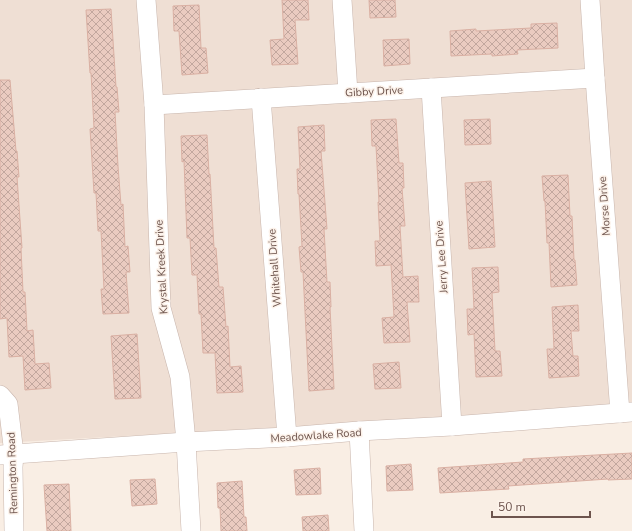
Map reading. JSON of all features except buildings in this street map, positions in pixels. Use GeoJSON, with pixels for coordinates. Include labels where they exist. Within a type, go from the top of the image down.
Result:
{"type":"FeatureCollection","features":[{"type":"Feature","properties":{"kind":"street","name":"Krystal Kreek Drive"},"geometry":{"type":"LineString","coordinates":[[146,0],[154,104],[161,308],[180,377],[186,442],[191,531]]}},
{"type":"Feature","properties":{"kind":"street"},"geometry":{"type":"LineString","coordinates":[[342,0],[348,92]]}},
{"type":"Feature","properties":{"kind":"street","name":"Morse Drive"},"geometry":{"type":"LineString","coordinates":[[590,0],[595,78],[626,412]]}},
{"type":"Feature","properties":{"kind":"street","name":"Gibby Drive"},"geometry":{"type":"LineString","coordinates":[[154,104],[595,78]]}},
{"type":"Feature","properties":{"kind":"street","name":"Jerry Lee Drive"},"geometry":{"type":"LineString","coordinates":[[431,88],[452,426]]}},
{"type":"Feature","properties":{"kind":"street","name":"Whitehall Drive"},"geometry":{"type":"LineString","coordinates":[[262,98],[287,437]]}},
{"type":"Feature","properties":{"kind":"street","name":"Remington Road"},"geometry":{"type":"LineString","coordinates":[[0,395],[8,404],[7,455],[13,467],[14,531]]}},
{"type":"Feature","properties":{"kind":"street","name":"Meadowlake Road"},"geometry":{"type":"LineString","coordinates":[[7,455],[186,442],[452,426],[626,412]]}},
{"type":"Feature","properties":{"kind":"street"},"geometry":{"type":"LineString","coordinates":[[359,431],[364,531]]}},
{"type":"Feature","properties":{"kind":"shaded area"},"geometry":{"type":"Polygon","coordinates":[[[0,0],[632,0],[632,408],[0,443],[0,0]]]}}]}
